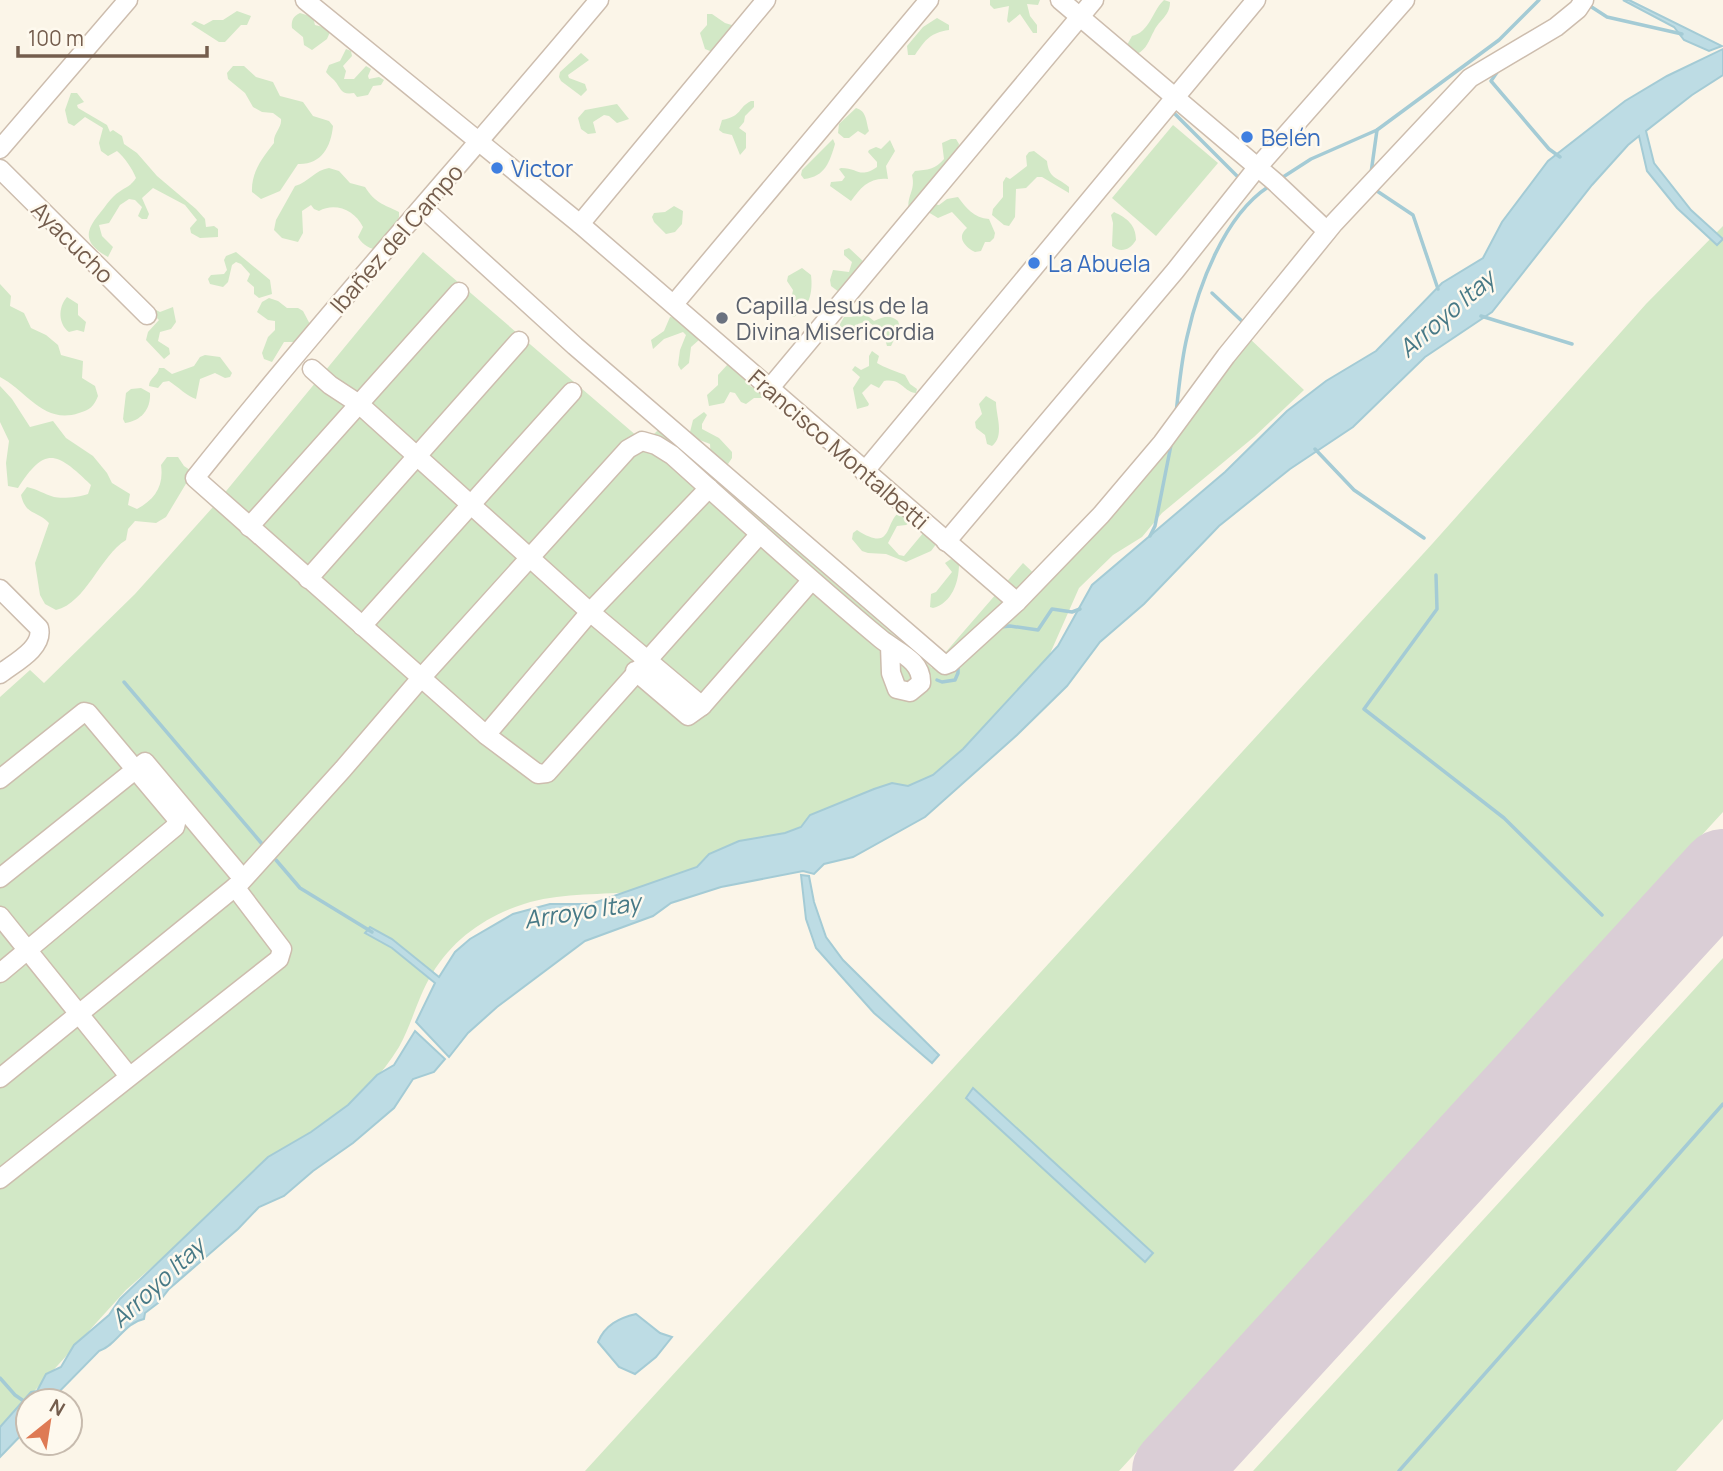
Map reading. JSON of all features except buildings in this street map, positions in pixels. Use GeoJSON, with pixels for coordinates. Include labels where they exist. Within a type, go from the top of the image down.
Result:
{"type":"FeatureCollection","features":[{"type":"Feature","properties":{"kind":"street"},"geometry":{"type":"LineString","coordinates":[[0,149],[128,0]]}},
{"type":"Feature","properties":{"kind":"street","name":"Francisco Montalbetti"},"geometry":{"type":"LineString","coordinates":[[305,0],[580,224],[1017,602]]}},
{"type":"Feature","properties":{"kind":"street","name":"Ibañez del Campo"},"geometry":{"type":"LineString","coordinates":[[249,527],[195,478],[358,281],[479,144],[599,0]]}},
{"type":"Feature","properties":{"kind":"street"},"geometry":{"type":"LineString","coordinates":[[580,224],[766,0]]}},
{"type":"Feature","properties":{"kind":"street"},"geometry":{"type":"LineString","coordinates":[[674,304],[929,0]]}},
{"type":"Feature","properties":{"kind":"street"},"geometry":{"type":"LineString","coordinates":[[1060,0],[1256,169],[1275,182],[1327,232]]}},
{"type":"Feature","properties":{"kind":"street"},"geometry":{"type":"LineString","coordinates":[[769,389],[1094,0]]}},
{"type":"Feature","properties":{"kind":"street"},"geometry":{"type":"LineString","coordinates":[[864,472],[1256,0]]}},
{"type":"Feature","properties":{"kind":"street"},"geometry":{"type":"LineString","coordinates":[[946,542],[1180,265],[1256,169],[1405,0]]}},
{"type":"Feature","properties":{"kind":"street"},"geometry":{"type":"LineString","coordinates":[[423,208],[576,346],[945,665],[1017,602],[1101,515],[1162,443],[1226,356],[1327,232],[1470,78],[1556,27],[1578,9],[1584,0]]}},
{"type":"Feature","properties":{"kind":"street","name":"Ayacucho"},"geometry":{"type":"LineString","coordinates":[[0,169],[147,315]]}},
{"type":"Feature","properties":{"kind":"street"},"geometry":{"type":"LineString","coordinates":[[459,292],[249,527],[486,735],[538,774],[547,773],[760,534]]}},
{"type":"Feature","properties":{"kind":"street"},"geometry":{"type":"LineString","coordinates":[[308,579],[519,341]]}},
{"type":"Feature","properties":{"kind":"street"},"geometry":{"type":"LineString","coordinates":[[312,369],[359,404],[472,503],[590,612],[640,666],[702,706],[811,581]]}},
{"type":"Feature","properties":{"kind":"street"},"geometry":{"type":"LineString","coordinates":[[362,626],[572,392]]}},
{"type":"Feature","properties":{"kind":"street"},"geometry":{"type":"LineString","coordinates":[[0,1078],[239,883],[628,449],[642,440],[672,455],[811,581],[890,646]]}},
{"type":"Feature","properties":{"kind":"street"},"geometry":{"type":"LineString","coordinates":[[486,735],[590,612],[709,488]]}},
{"type":"Feature","properties":{"kind":"street"},"geometry":{"type":"LineString","coordinates":[[0,589],[39,628],[41,636],[36,645],[0,674]]}},
{"type":"Feature","properties":{"kind":"street"},"geometry":{"type":"LineString","coordinates":[[0,779],[84,712],[88,713],[177,819],[175,827],[0,973]]}},
{"type":"Feature","properties":{"kind":"street"},"geometry":{"type":"LineString","coordinates":[[0,878],[134,769],[142,763],[148,763],[239,883],[282,949],[279,959],[0,1179]]}},
{"type":"Feature","properties":{"kind":"street"},"geometry":{"type":"LineString","coordinates":[[0,916],[130,1076]]}},
{"type":"Feature","properties":{"kind":"green space"},"geometry":{"type":"Polygon","coordinates":[[[990,0],[1040,0],[1038,5],[1027,4],[1030,16],[1037,25],[1037,33],[1033,33],[1020,14],[1009,23],[1009,6],[994,9],[990,0]]]}},
{"type":"Feature","properties":{"kind":"green space"},"geometry":{"type":"Polygon","coordinates":[[[1164,0],[1170,2],[1168,11],[1145,47],[1137,54],[1128,50],[1127,45],[1132,36],[1147,26],[1164,0]]]}},
{"type":"Feature","properties":{"kind":"green space"},"geometry":{"type":"Polygon","coordinates":[[[237,11],[251,16],[247,25],[241,25],[225,42],[219,42],[191,24],[195,21],[204,25],[213,20],[223,20],[237,11]]]}},
{"type":"Feature","properties":{"kind":"green space"},"geometry":{"type":"Polygon","coordinates":[[[300,13],[313,17],[315,25],[327,28],[330,32],[327,39],[312,50],[304,45],[303,37],[292,28],[293,19],[300,13]]]}},
{"type":"Feature","properties":{"kind":"green space"},"geometry":{"type":"Polygon","coordinates":[[[707,14],[735,26],[715,53],[705,49],[700,33],[707,25],[707,14]]]}},
{"type":"Feature","properties":{"kind":"green space"},"geometry":{"type":"Polygon","coordinates":[[[937,18],[949,25],[949,30],[933,35],[915,55],[908,55],[907,46],[923,27],[937,18]]]}},
{"type":"Feature","properties":{"kind":"green space"},"geometry":{"type":"Polygon","coordinates":[[[346,49],[351,51],[352,56],[343,66],[346,71],[344,79],[354,79],[366,66],[371,69],[369,79],[379,77],[384,80],[381,85],[373,86],[368,95],[357,97],[354,93],[342,91],[326,72],[329,65],[340,61],[346,49]]]}},
{"type":"Feature","properties":{"kind":"green space"},"geometry":{"type":"Polygon","coordinates":[[[581,53],[589,60],[568,75],[569,78],[585,84],[587,90],[581,96],[559,77],[560,72],[581,53]]]}},
{"type":"Feature","properties":{"kind":"green space"},"geometry":{"type":"Polygon","coordinates":[[[233,66],[244,66],[256,77],[273,82],[280,96],[303,102],[313,116],[329,121],[333,126],[327,148],[319,158],[306,164],[298,164],[280,191],[261,199],[252,192],[253,178],[274,143],[281,119],[273,113],[262,112],[253,107],[245,93],[228,79],[227,73],[233,66]]]}},
{"type":"Feature","properties":{"kind":"green space"},"geometry":{"type":"Polygon","coordinates":[[[71,93],[77,93],[84,102],[77,105],[78,108],[107,125],[110,132],[113,130],[122,136],[124,144],[196,209],[205,219],[206,227],[214,226],[218,229],[218,237],[200,238],[191,233],[190,228],[197,220],[185,205],[153,188],[142,198],[149,214],[147,219],[138,216],[142,207],[135,200],[129,199],[120,205],[109,223],[99,225],[102,236],[113,247],[108,257],[100,252],[89,238],[91,226],[114,196],[136,178],[117,151],[108,156],[101,151],[99,143],[103,128],[85,117],[74,126],[68,123],[65,110],[71,93]]]}},
{"type":"Feature","properties":{"kind":"green space"},"geometry":{"type":"Polygon","coordinates":[[[754,101],[754,107],[739,128],[746,133],[746,148],[740,155],[732,135],[719,130],[722,120],[737,114],[754,101]]]}},
{"type":"Feature","properties":{"kind":"green space"},"geometry":{"type":"Polygon","coordinates":[[[617,104],[629,119],[617,123],[604,115],[593,122],[596,133],[588,134],[581,129],[578,118],[585,110],[617,104]]]}},
{"type":"Feature","properties":{"kind":"green space"},"geometry":{"type":"Polygon","coordinates":[[[856,108],[864,114],[869,131],[865,135],[858,131],[849,138],[844,138],[838,133],[839,124],[856,108]]]}},
{"type":"Feature","properties":{"kind":"green space"},"geometry":{"type":"Polygon","coordinates":[[[1173,125],[1218,163],[1156,236],[1112,198],[1173,125]]]}},
{"type":"Feature","properties":{"kind":"green space"},"geometry":{"type":"Polygon","coordinates":[[[833,139],[835,144],[826,167],[817,175],[804,179],[802,170],[833,139]]]}},
{"type":"Feature","properties":{"kind":"green space"},"geometry":{"type":"Polygon","coordinates":[[[956,139],[959,144],[957,155],[909,210],[912,175],[915,171],[938,165],[944,159],[942,143],[956,139]]]}},
{"type":"Feature","properties":{"kind":"green space"},"geometry":{"type":"Polygon","coordinates":[[[890,140],[895,151],[886,166],[888,179],[866,184],[851,201],[830,186],[831,182],[842,181],[845,177],[839,169],[841,168],[862,173],[877,167],[877,162],[868,152],[876,147],[881,149],[890,140]]]}},
{"type":"Feature","properties":{"kind":"green space"},"geometry":{"type":"Polygon","coordinates":[[[1034,151],[1047,161],[1051,174],[1069,187],[1069,193],[1042,177],[1037,177],[1026,188],[1016,189],[1015,217],[1009,226],[1004,225],[992,215],[993,209],[1003,197],[1003,182],[1006,177],[1010,179],[1027,166],[1026,156],[1034,151]]]}},
{"type":"Feature","properties":{"kind":"green space"},"geometry":{"type":"Polygon","coordinates":[[[329,168],[339,171],[350,183],[365,187],[376,200],[399,212],[399,217],[379,251],[360,240],[358,237],[363,227],[355,216],[344,209],[332,207],[319,211],[311,205],[302,211],[303,233],[298,242],[282,238],[274,230],[276,220],[295,186],[329,168]]]}},
{"type":"Feature","properties":{"kind":"green space"},"geometry":{"type":"Polygon","coordinates":[[[958,197],[975,215],[989,219],[995,233],[990,242],[985,242],[981,251],[975,252],[965,245],[962,235],[967,228],[952,212],[938,218],[928,212],[933,204],[939,205],[947,199],[958,197]]]}},
{"type":"Feature","properties":{"kind":"green space"},"geometry":{"type":"Polygon","coordinates":[[[674,206],[683,211],[682,224],[675,232],[666,234],[652,217],[654,213],[665,212],[674,206]]]}},
{"type":"Feature","properties":{"kind":"green space"},"geometry":{"type":"Polygon","coordinates":[[[1114,212],[1127,220],[1134,230],[1136,240],[1126,249],[1119,250],[1112,246],[1111,215],[1114,212]]]}},
{"type":"Feature","properties":{"kind":"green space"},"geometry":{"type":"Polygon","coordinates":[[[1723,226],[1723,812],[1119,1471],[585,1471],[1433,543],[1646,304],[1723,226]]]}},
{"type":"Feature","properties":{"kind":"green space"},"geometry":{"type":"Polygon","coordinates":[[[849,248],[865,263],[839,292],[831,286],[830,280],[833,270],[849,272],[852,262],[844,255],[844,250],[849,248]]]}},
{"type":"Feature","properties":{"kind":"green space"},"geometry":{"type":"Polygon","coordinates":[[[236,252],[270,280],[272,294],[259,298],[254,294],[254,287],[247,281],[250,274],[236,262],[232,265],[228,282],[223,287],[210,284],[208,279],[211,275],[224,274],[227,270],[224,260],[226,256],[236,252]]]}},
{"type":"Feature","properties":{"kind":"green space"},"geometry":{"type":"Polygon","coordinates":[[[423,252],[645,443],[658,430],[932,668],[1023,563],[1043,582],[1248,337],[1304,390],[1254,437],[1162,513],[1142,537],[1113,555],[1079,588],[1049,656],[1032,681],[933,788],[631,892],[537,900],[497,915],[472,930],[440,961],[423,991],[399,1047],[361,1095],[335,1120],[126,1290],[38,1387],[14,1387],[14,1414],[0,1429],[0,697],[30,670],[44,683],[135,594],[213,507],[423,252]]]}},
{"type":"Feature","properties":{"kind":"green space"},"geometry":{"type":"Polygon","coordinates":[[[802,268],[811,275],[811,293],[804,309],[794,317],[783,307],[793,290],[787,281],[788,276],[802,268]]]}},
{"type":"Feature","properties":{"kind":"green space"},"geometry":{"type":"Polygon","coordinates":[[[0,284],[11,296],[10,306],[24,313],[31,328],[58,345],[61,355],[83,361],[82,378],[95,386],[98,396],[89,409],[67,415],[46,411],[0,377],[0,284]]]}},
{"type":"Feature","properties":{"kind":"green space"},"geometry":{"type":"Polygon","coordinates":[[[67,297],[78,304],[78,315],[86,322],[84,332],[69,332],[63,325],[61,310],[67,297]]]}},
{"type":"Feature","properties":{"kind":"green space"},"geometry":{"type":"Polygon","coordinates":[[[269,298],[287,308],[303,311],[312,328],[302,342],[284,342],[272,362],[264,359],[262,353],[268,337],[275,330],[275,321],[268,320],[257,312],[262,302],[269,298]]]}},
{"type":"Feature","properties":{"kind":"green space"},"geometry":{"type":"Polygon","coordinates":[[[173,307],[176,322],[171,329],[160,332],[158,341],[169,348],[170,354],[164,359],[146,340],[148,332],[159,320],[153,314],[154,309],[160,312],[173,307]]]}},
{"type":"Feature","properties":{"kind":"green space"},"geometry":{"type":"Polygon","coordinates":[[[859,312],[874,321],[889,317],[898,321],[900,327],[891,346],[887,346],[883,332],[867,321],[858,324],[853,334],[840,330],[844,317],[852,317],[859,312]]]}},
{"type":"Feature","properties":{"kind":"green space"},"geometry":{"type":"Polygon","coordinates":[[[670,317],[687,325],[700,339],[691,347],[689,363],[681,370],[678,365],[686,335],[683,332],[664,339],[653,349],[651,340],[664,331],[670,317]]]}},
{"type":"Feature","properties":{"kind":"green space"},"geometry":{"type":"Polygon","coordinates":[[[872,351],[879,356],[877,363],[905,375],[917,389],[916,393],[895,381],[884,381],[879,388],[871,384],[862,393],[868,406],[857,409],[853,388],[860,377],[852,370],[855,366],[861,370],[869,366],[872,351]]]}},
{"type":"Feature","properties":{"kind":"green space"},"geometry":{"type":"Polygon","coordinates":[[[200,357],[220,357],[232,373],[225,378],[215,373],[200,379],[196,399],[169,381],[163,382],[158,388],[149,386],[159,368],[172,374],[194,366],[200,357]]]}},
{"type":"Feature","properties":{"kind":"green space"},"geometry":{"type":"Polygon","coordinates":[[[728,364],[737,365],[741,375],[750,380],[750,386],[764,393],[765,398],[754,398],[746,404],[741,402],[735,393],[730,392],[724,403],[709,406],[707,395],[718,385],[718,375],[728,364]]]}},
{"type":"Feature","properties":{"kind":"green space"},"geometry":{"type":"Polygon","coordinates":[[[0,386],[30,427],[53,421],[66,438],[93,456],[112,483],[130,494],[128,505],[137,509],[149,501],[157,491],[162,473],[161,465],[167,457],[178,457],[184,466],[193,472],[166,517],[156,523],[135,521],[128,529],[126,540],[108,557],[84,589],[67,606],[56,610],[45,604],[40,595],[35,563],[49,523],[29,510],[21,495],[27,487],[54,497],[76,497],[88,494],[91,485],[69,465],[52,458],[36,465],[18,488],[8,486],[6,463],[9,441],[0,422],[0,386]]]}},
{"type":"Feature","properties":{"kind":"green space"},"geometry":{"type":"Polygon","coordinates":[[[141,388],[150,393],[147,409],[136,420],[125,423],[123,419],[126,393],[131,389],[141,388]]]}},
{"type":"Feature","properties":{"kind":"green space"},"geometry":{"type":"Polygon","coordinates":[[[986,396],[996,402],[999,431],[992,446],[987,444],[985,435],[976,428],[975,422],[982,414],[979,404],[986,396]]]}},
{"type":"Feature","properties":{"kind":"green space"},"geometry":{"type":"Polygon","coordinates":[[[704,412],[707,415],[702,429],[719,438],[732,452],[732,458],[726,467],[711,459],[710,444],[692,437],[690,432],[693,420],[704,412]]]}},
{"type":"Feature","properties":{"kind":"green space"},"geometry":{"type":"Polygon","coordinates":[[[900,512],[911,522],[897,526],[888,543],[899,555],[904,556],[924,532],[937,543],[931,551],[906,562],[886,554],[862,551],[852,539],[857,530],[877,539],[883,537],[900,512]]]}},
{"type":"Feature","properties":{"kind":"green space"},"geometry":{"type":"Polygon","coordinates":[[[951,559],[959,564],[953,591],[945,602],[930,607],[931,594],[936,592],[952,572],[945,563],[951,559]]]}},
{"type":"Feature","properties":{"kind":"green space"},"geometry":{"type":"Polygon","coordinates":[[[1723,958],[1723,1419],[1676,1471],[1253,1471],[1723,958]]]}},
{"type":"Feature","properties":{"kind":"water"},"geometry":{"type":"Polygon","coordinates":[[[1623,0],[1629,0],[1722,46],[1709,51],[1684,40],[1674,27],[1623,0]]]}},
{"type":"Feature","properties":{"kind":"water"},"geometry":{"type":"Polygon","coordinates":[[[1723,49],[1723,75],[1646,131],[1654,163],[1691,210],[1723,239],[1717,245],[1677,208],[1647,171],[1639,136],[1592,185],[1492,312],[1425,357],[1353,427],[1290,469],[1219,526],[1144,604],[1100,642],[1067,686],[1017,735],[925,817],[853,857],[824,864],[814,874],[803,871],[721,887],[671,903],[653,916],[585,941],[497,1007],[468,1033],[449,1057],[416,1022],[435,983],[392,948],[365,933],[370,927],[392,939],[439,977],[455,952],[470,939],[513,914],[550,904],[591,904],[697,867],[709,854],[739,841],[785,833],[801,827],[810,815],[874,789],[892,783],[908,786],[933,775],[963,749],[1058,646],[1092,585],[1225,472],[1287,411],[1326,381],[1376,351],[1442,283],[1483,258],[1502,222],[1548,161],[1625,101],[1667,76],[1723,49]]]}},
{"type":"Feature","properties":{"kind":"water"},"geometry":{"type":"Polygon","coordinates":[[[801,875],[809,876],[814,902],[826,937],[843,960],[939,1055],[932,1063],[874,1013],[816,948],[806,919],[801,875]]]}},
{"type":"Feature","properties":{"kind":"water"},"geometry":{"type":"Polygon","coordinates":[[[415,1031],[445,1059],[434,1072],[413,1079],[394,1108],[353,1143],[313,1171],[284,1196],[259,1207],[238,1229],[169,1289],[158,1303],[145,1313],[144,1319],[131,1325],[111,1344],[99,1351],[64,1387],[39,1387],[46,1374],[61,1367],[74,1345],[109,1315],[120,1299],[268,1157],[311,1132],[348,1105],[377,1075],[394,1065],[415,1031]]]}},
{"type":"Feature","properties":{"kind":"water"},"geometry":{"type":"Polygon","coordinates":[[[973,1088],[1153,1253],[1145,1262],[966,1098],[973,1088]]]}},
{"type":"Feature","properties":{"kind":"water"},"geometry":{"type":"Polygon","coordinates":[[[636,1314],[660,1333],[672,1337],[656,1357],[635,1374],[619,1367],[598,1342],[604,1331],[613,1323],[636,1314]]]}},
{"type":"Feature","properties":{"kind":"water"},"geometry":{"type":"Polygon","coordinates":[[[14,1411],[14,1442],[0,1457],[0,1427],[14,1411]]]}},
{"type":"Feature","properties":{"kind":"waterway","name":"Arroyo Itay"},"geometry":{"type":"LineString","coordinates":[[1280,179],[1311,159],[1377,130],[1499,40],[1539,0]]}},
{"type":"Feature","properties":{"kind":"waterway"},"geometry":{"type":"LineString","coordinates":[[1587,4],[1607,17],[1682,34]]}},
{"type":"Feature","properties":{"kind":"waterway"},"geometry":{"type":"LineString","coordinates":[[1500,68],[1491,81],[1549,149],[1560,157]]}},
{"type":"Feature","properties":{"kind":"waterway"},"geometry":{"type":"LineString","coordinates":[[1171,110],[1240,179]]}},
{"type":"Feature","properties":{"kind":"waterway"},"geometry":{"type":"LineString","coordinates":[[1371,173],[1377,130]]}},
{"type":"Feature","properties":{"kind":"waterway","name":"Arroyo Itay"},"geometry":{"type":"LineString","coordinates":[[1176,413],[1185,346],[1206,275],[1215,254],[1238,216],[1268,187]]}},
{"type":"Feature","properties":{"kind":"waterway"},"geometry":{"type":"LineString","coordinates":[[1374,189],[1413,215],[1438,289]]}},
{"type":"Feature","properties":{"kind":"waterway"},"geometry":{"type":"LineString","coordinates":[[1212,293],[1245,324]]}},
{"type":"Feature","properties":{"kind":"waterway"},"geometry":{"type":"LineString","coordinates":[[1481,316],[1572,344]]}},
{"type":"Feature","properties":{"kind":"waterway","name":"Arroyo Itay"},"geometry":{"type":"LineString","coordinates":[[1150,536],[1155,526],[1171,445]]}},
{"type":"Feature","properties":{"kind":"waterway"},"geometry":{"type":"LineString","coordinates":[[1315,449],[1354,490],[1424,538]]}},
{"type":"Feature","properties":{"kind":"waterway"},"geometry":{"type":"LineString","coordinates":[[1436,575],[1437,609],[1364,709],[1504,818],[1602,915]]}},
{"type":"Feature","properties":{"kind":"waterway"},"geometry":{"type":"LineString","coordinates":[[1001,627],[1038,630],[1052,609],[1072,612],[1080,609]]}},
{"type":"Feature","properties":{"kind":"waterway"},"geometry":{"type":"LineString","coordinates":[[937,680],[955,680],[958,663]]}},
{"type":"Feature","properties":{"kind":"waterway"},"geometry":{"type":"LineString","coordinates":[[124,682],[263,845]]}},
{"type":"Feature","properties":{"kind":"waterway"},"geometry":{"type":"LineString","coordinates":[[276,860],[300,888],[372,932]]}},
{"type":"Feature","properties":{"kind":"waterway"},"geometry":{"type":"LineString","coordinates":[[1399,1471],[1723,1104]]}},
{"type":"Feature","properties":{"kind":"waterway"},"geometry":{"type":"LineString","coordinates":[[0,1378],[14,1394]]}},
{"type":"Feature","properties":{"kind":"runway"},"geometry":{"type":"LineString","coordinates":[[1175,1471],[1723,872]]}},
{"type":"Feature","properties":{"kind":"place","name":"Belén"},"geometry":{"type":"Point","coordinates":[1247,137]}},
{"type":"Feature","properties":{"kind":"place","name":"Victor"},"geometry":{"type":"Point","coordinates":[497,168]}},
{"type":"Feature","properties":{"kind":"place","name":"La Abuela"},"geometry":{"type":"Point","coordinates":[1034,263]}},
{"type":"Feature","properties":{"kind":"place","name":"Capilla Jesus de la Divina Misericordia"},"geometry":{"type":"Point","coordinates":[722,318]}}]}
